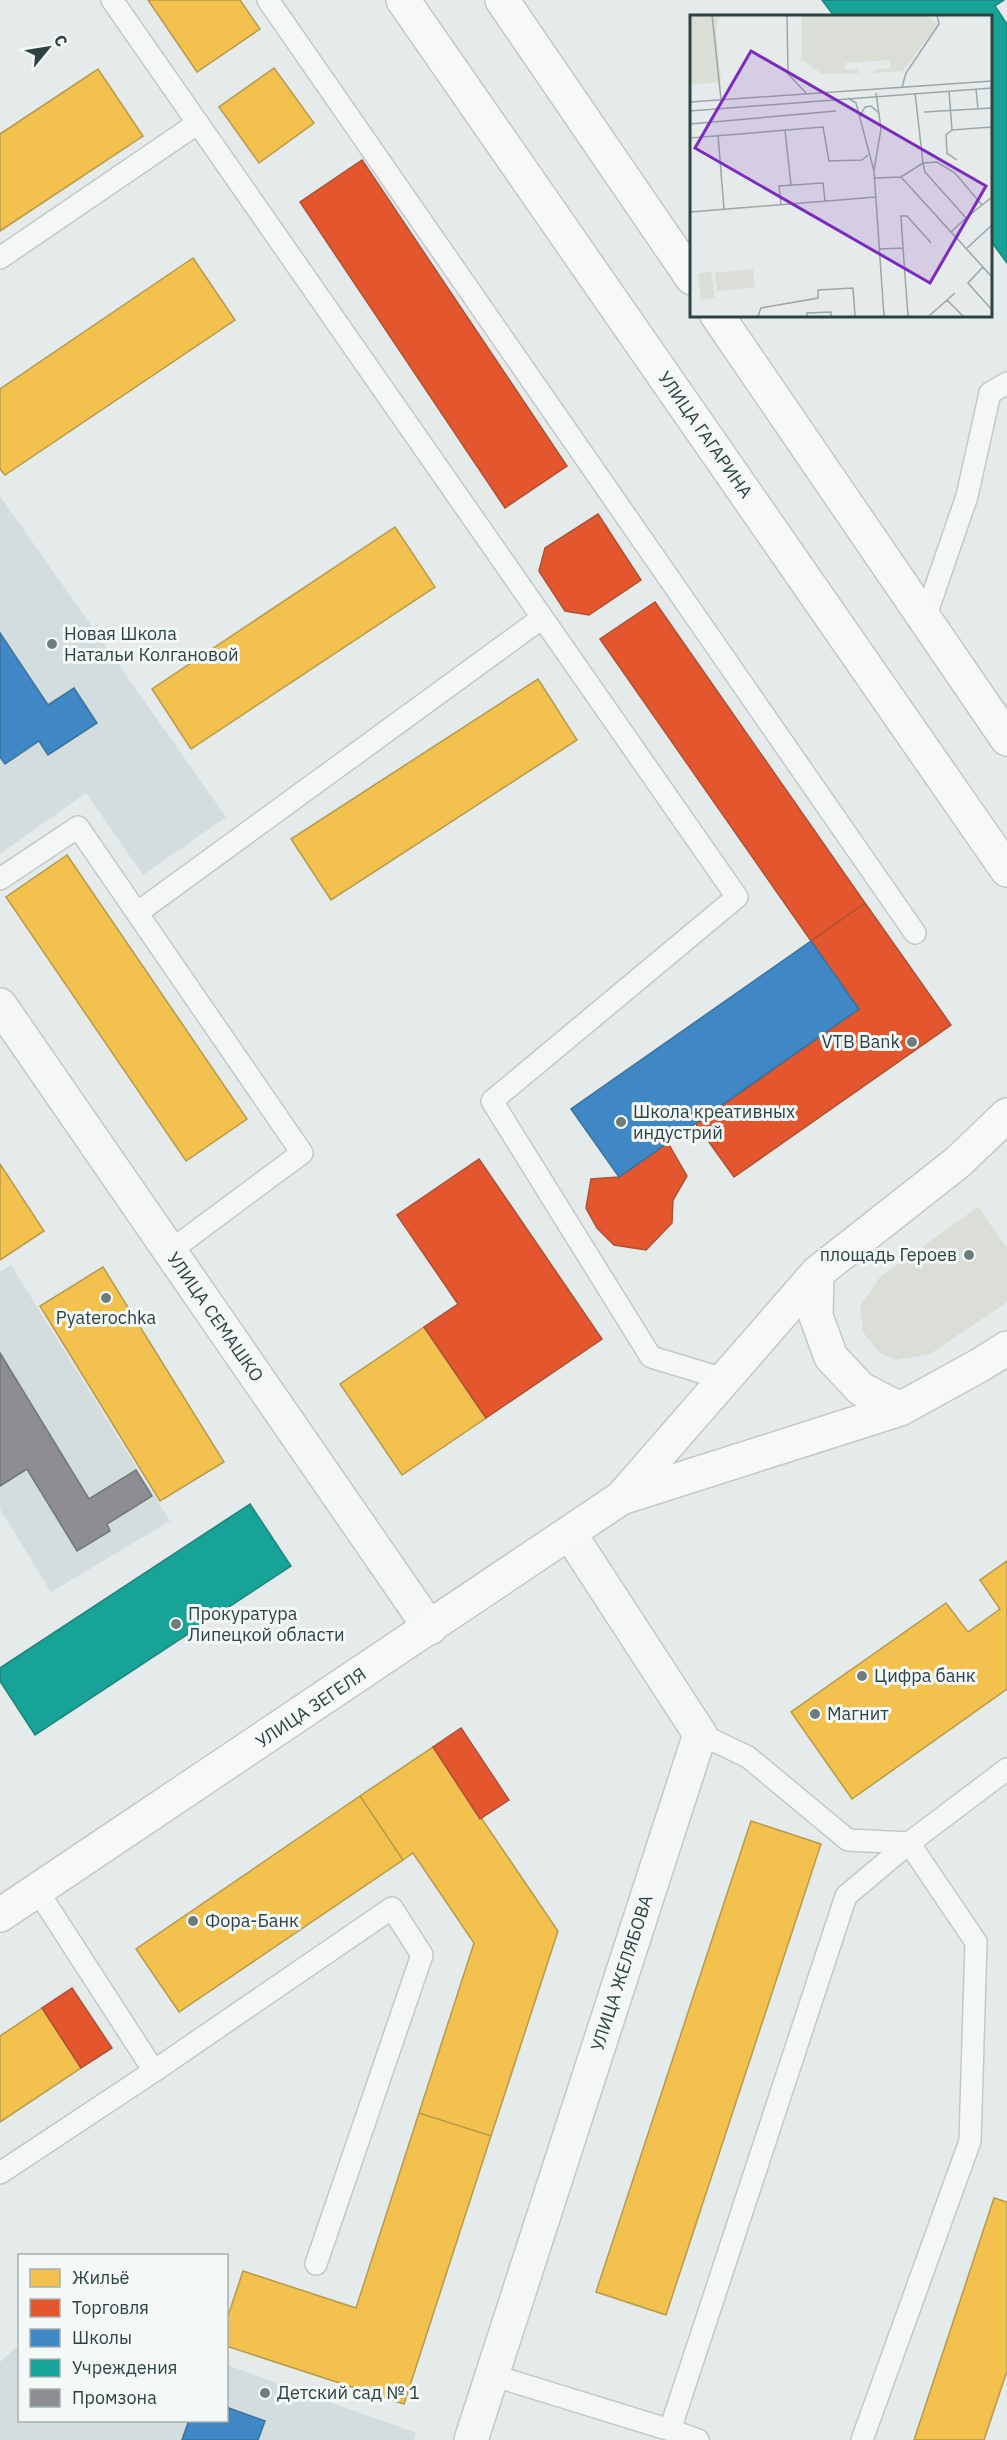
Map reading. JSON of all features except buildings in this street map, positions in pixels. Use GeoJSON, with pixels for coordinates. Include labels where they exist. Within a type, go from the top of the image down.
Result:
{"type":"FeatureCollection","features":[{"type":"Feature","properties":{"kind":"main road","name":"УЛИЦА ГАГАРИНА"},"geometry":{"type":"LineString","coordinates":[[403,0],[1007,870]]}},
{"type":"Feature","properties":{"kind":"main road"},"geometry":{"type":"LineString","coordinates":[[502,0],[690,275]]}},
{"type":"Feature","properties":{"kind":"main road"},"geometry":{"type":"LineString","coordinates":[[718,316],[1007,739]]}},
{"type":"Feature","properties":{"kind":"main road"},"geometry":{"type":"LineString","coordinates":[[621,1498],[817,1273],[975,1146],[1007,1115]]}},
{"type":"Feature","properties":{"kind":"main road"},"geometry":{"type":"LineString","coordinates":[[975,1146],[1007,1134]]}},
{"type":"Feature","properties":{"kind":"main road"},"geometry":{"type":"LineString","coordinates":[[817,1273],[816,1316],[831,1357],[861,1389],[900,1408]]}},
{"type":"Feature","properties":{"kind":"main road"},"geometry":{"type":"LineString","coordinates":[[621,1498],[900,1408],[994,1360],[1007,1347]]}},
{"type":"Feature","properties":{"kind":"main road","name":"УЛИЦА ЗЕГЕЛЯ"},"geometry":{"type":"LineString","coordinates":[[0,1915],[621,1498]]}},
{"type":"Feature","properties":{"kind":"street","name":"УЛИЦА СЕМАШКО"},"geometry":{"type":"LineString","coordinates":[[0,1005],[430,1628]]}},
{"type":"Feature","properties":{"kind":"street"},"geometry":{"type":"LineString","coordinates":[[570,1534],[700,1734]]}},
{"type":"Feature","properties":{"kind":"street","name":"УЛИЦА ЖЕЛЯБОВА"},"geometry":{"type":"LineString","coordinates":[[471,2440],[700,1734]]}},
{"type":"Feature","properties":{"kind":"lane"},"geometry":{"type":"LineString","coordinates":[[112,0],[737,897],[492,1101],[651,1357],[724,1379]]}},
{"type":"Feature","properties":{"kind":"lane"},"geometry":{"type":"LineString","coordinates":[[268,0],[915,933]]}},
{"type":"Feature","properties":{"kind":"lane"},"geometry":{"type":"LineString","coordinates":[[0,258],[198,123]]}},
{"type":"Feature","properties":{"kind":"lane"},"geometry":{"type":"LineString","coordinates":[[925,618],[967,496],[990,393],[1007,383]]}},
{"type":"Feature","properties":{"kind":"lane"},"geometry":{"type":"LineString","coordinates":[[137,913],[543,618]]}},
{"type":"Feature","properties":{"kind":"lane"},"geometry":{"type":"LineString","coordinates":[[0,879],[78,827],[302,1153],[170,1251]]}},
{"type":"Feature","properties":{"kind":"lane"},"geometry":{"type":"LineString","coordinates":[[700,1734],[748,1757],[848,1840],[909,1843]]}},
{"type":"Feature","properties":{"kind":"lane"},"geometry":{"type":"LineString","coordinates":[[670,2430],[846,1896],[909,1843],[1007,1769]]}},
{"type":"Feature","properties":{"kind":"lane"},"geometry":{"type":"LineString","coordinates":[[862,2440],[970,2141],[976,1942],[909,1843]]}},
{"type":"Feature","properties":{"kind":"lane"},"geometry":{"type":"LineString","coordinates":[[37,1890],[154,2071]]}},
{"type":"Feature","properties":{"kind":"lane"},"geometry":{"type":"LineString","coordinates":[[0,2173],[392,1908],[422,1955],[316,2264]]}},
{"type":"Feature","properties":{"kind":"lane"},"geometry":{"type":"LineString","coordinates":[[492,2375],[698,2440]]}},
{"type":"Feature","properties":{"kind":"shaded area","name":"Новая Школа Натальи Колгановой"},"geometry":{"type":"Polygon","coordinates":[[[0,496],[226,817],[143,875],[86,793],[0,854],[0,496]]]}},
{"type":"Feature","properties":{"kind":"shaded area"},"geometry":{"type":"Polygon","coordinates":[[[978,1207],[1007,1248],[1007,1302],[930,1354],[896,1360],[880,1353],[863,1332],[860,1306],[880,1277],[978,1207]]]}},
{"type":"Feature","properties":{"kind":"shaded area"},"geometry":{"type":"Polygon","coordinates":[[[11,1265],[170,1521],[51,1592],[0,1509],[0,1272],[11,1265]]]}},
{"type":"Feature","properties":{"kind":"shaded area","name":"Детский сад № 1"},"geometry":{"type":"Polygon","coordinates":[[[18,2346],[18,2422],[228,2422],[228,2365],[416,2433],[414,2440],[0,2440],[0,2362],[18,2346]]]}},
{"type":"Feature","properties":{"kind":"place","name":"Новая Школа Натальи Колгановой"},"geometry":{"type":"Point","coordinates":[52,644]}},
{"type":"Feature","properties":{"kind":"place","name":"VTB Bank"},"geometry":{"type":"Point","coordinates":[912,1042]}},
{"type":"Feature","properties":{"kind":"place","name":"Школа креативных индустрий"},"geometry":{"type":"Point","coordinates":[621,1122]}},
{"type":"Feature","properties":{"kind":"place","name":"площадь Героев"},"geometry":{"type":"Point","coordinates":[969,1255]}},
{"type":"Feature","properties":{"kind":"place","name":"Pyaterochka"},"geometry":{"type":"Point","coordinates":[106,1298]}},
{"type":"Feature","properties":{"kind":"place","name":"Прокуратура Липецкой области"},"geometry":{"type":"Point","coordinates":[176,1624]}},
{"type":"Feature","properties":{"kind":"place","name":"Цифра банк"},"geometry":{"type":"Point","coordinates":[862,1676]}},
{"type":"Feature","properties":{"kind":"place","name":"Магнит"},"geometry":{"type":"Point","coordinates":[815,1714]}},
{"type":"Feature","properties":{"kind":"place","name":"Фора-Банк"},"geometry":{"type":"Point","coordinates":[193,1921]}},
{"type":"Feature","properties":{"kind":"place","name":"Детский сад № 1"},"geometry":{"type":"Point","coordinates":[265,2393]}}]}
